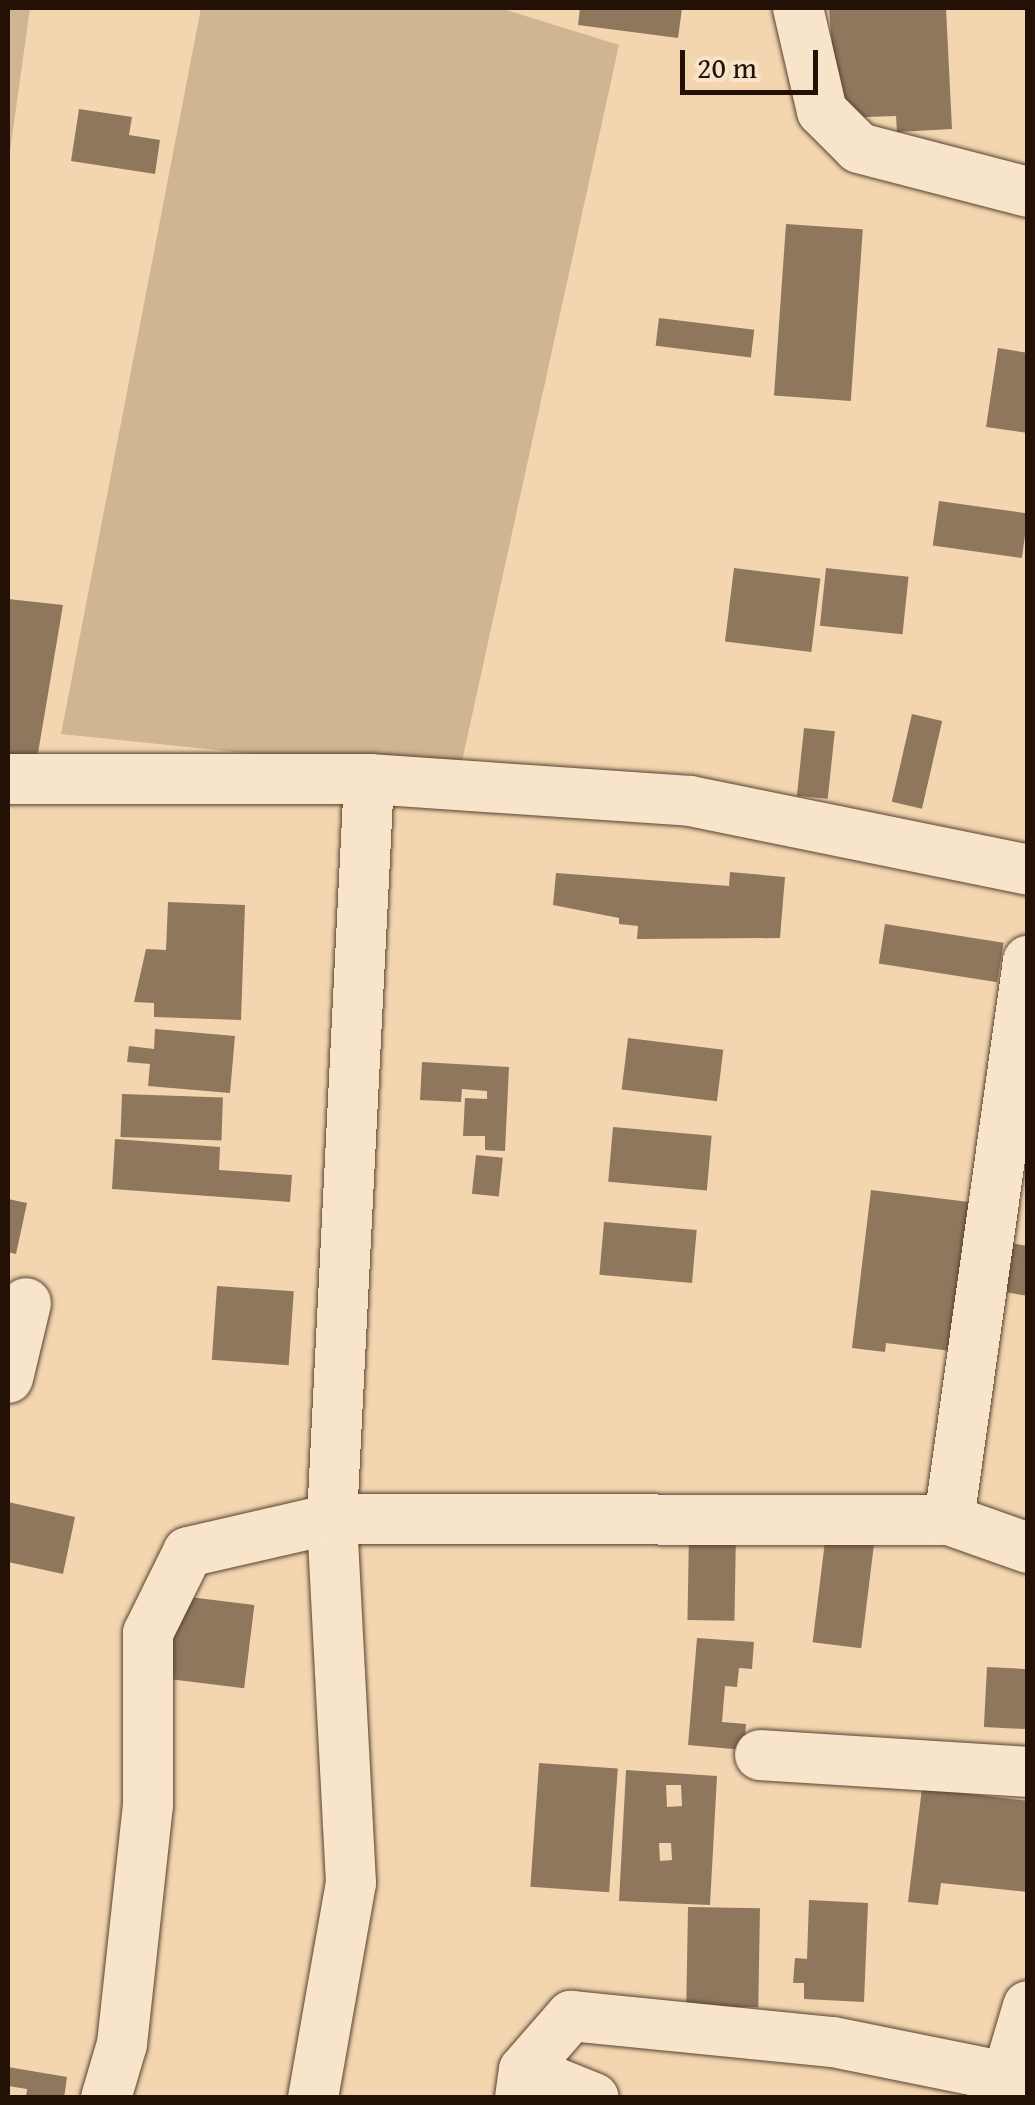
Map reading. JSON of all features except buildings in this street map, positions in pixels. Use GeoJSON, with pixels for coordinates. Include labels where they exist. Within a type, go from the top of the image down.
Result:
{"type":"FeatureCollection","features":[{"type":"Feature","properties":{"kind":"street"},"geometry":{"type":"LineString","coordinates":[[798,8],[822,111],[860,148],[1028,192]]}},
{"type":"Feature","properties":{"kind":"street"},"geometry":{"type":"LineString","coordinates":[[8,779],[368,779],[690,801],[1028,870]]}},
{"type":"Feature","properties":{"kind":"street"},"geometry":{"type":"LineString","coordinates":[[313,2098],[350,1882],[332,1519],[368,779]]}},
{"type":"Feature","properties":{"kind":"street"},"geometry":{"type":"LineString","coordinates":[[949,1520],[1028,961]]}},
{"type":"Feature","properties":{"kind":"street"},"geometry":{"type":"LineString","coordinates":[[8,1378],[26,1303]]}},
{"type":"Feature","properties":{"kind":"street"},"geometry":{"type":"LineString","coordinates":[[106,2098],[122,2044],[148,1805],[148,1633],[188,1552],[332,1519],[949,1520],[1028,1548]]}},
{"type":"Feature","properties":{"kind":"street"},"geometry":{"type":"LineString","coordinates":[[760,1755],[1028,1772]]}},
{"type":"Feature","properties":{"kind":"street"},"geometry":{"type":"LineString","coordinates":[[594,2098],[522,2084],[571,2016],[833,2042],[999,2087],[1028,2006]]}},
{"type":"Feature","properties":{"kind":"shaded area"},"geometry":{"type":"Polygon","coordinates":[[[8,8],[30,8],[8,166],[8,8]]]}},
{"type":"Feature","properties":{"kind":"shaded area"},"geometry":{"type":"Polygon","coordinates":[[[201,8],[500,8],[619,45],[459,775],[61,734],[201,8]]]}}]}
